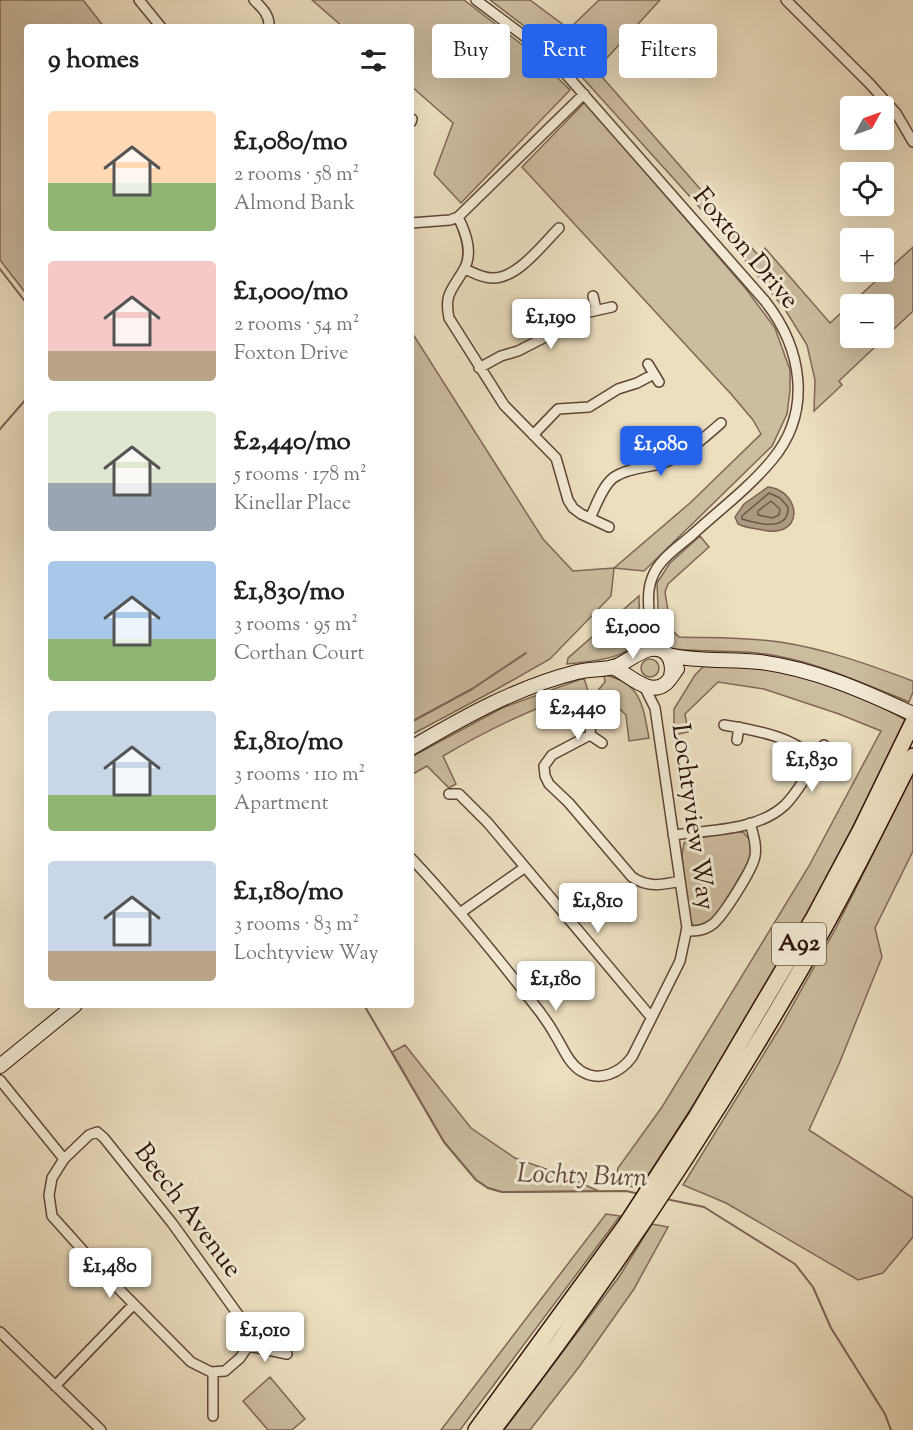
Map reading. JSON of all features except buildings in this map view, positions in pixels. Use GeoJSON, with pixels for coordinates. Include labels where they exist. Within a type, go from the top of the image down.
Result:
{"type":"FeatureCollection","features":[{"type":"Feature","properties":{"kind":"highway","name":"A92"},"geometry":{"type":"LineString","coordinates":[[675,1162],[800,943],[861,829],[913,722]]}},
{"type":"Feature","properties":{"kind":"highway","name":"A92"},"geometry":{"type":"LineString","coordinates":[[494,1430],[630,1230],[802,968],[913,756]]}},
{"type":"Feature","properties":{"kind":"highway","name":"A92"},"geometry":{"type":"LineString","coordinates":[[476,1430],[630,1230]]}},
{"type":"Feature","properties":{"kind":"main road"},"geometry":{"type":"LineString","coordinates":[[414,746],[498,700],[578,671],[612,667],[651,648],[691,659],[728,659],[805,670],[913,714]]}},
{"type":"Feature","properties":{"kind":"main road"},"geometry":{"type":"LineString","coordinates":[[663,652],[672,665],[667,680]]}},
{"type":"Feature","properties":{"kind":"main road"},"geometry":{"type":"LineString","coordinates":[[640,654],[633,667],[641,684]]}},
{"type":"Feature","properties":{"kind":"main road"},"geometry":{"type":"LineString","coordinates":[[612,667],[641,684],[654,688],[691,659]]}},
{"type":"Feature","properties":{"kind":"main road"},"geometry":{"type":"LineString","coordinates":[[0,1066],[71,1008]]}},
{"type":"Feature","properties":{"kind":"street"},"geometry":{"type":"LineString","coordinates":[[139,0],[159,24]]}},
{"type":"Feature","properties":{"kind":"street"},"geometry":{"type":"LineString","coordinates":[[254,0],[264,10],[269,24]]}},
{"type":"Feature","properties":{"kind":"street","name":"Foxton Drive"},"geometry":{"type":"LineString","coordinates":[[476,0],[532,42],[564,72],[776,314],[791,343],[797,373],[797,400],[787,435],[763,470],[657,568],[650,584],[650,621],[640,654]]}},
{"type":"Feature","properties":{"kind":"street"},"geometry":{"type":"LineString","coordinates":[[786,0],[896,113],[913,142]]}},
{"type":"Feature","properties":{"kind":"street"},"geometry":{"type":"LineString","coordinates":[[414,223],[450,220],[458,217],[584,94]]}},
{"type":"Feature","properties":{"kind":"street"},"geometry":{"type":"LineString","coordinates":[[458,217],[468,246],[465,269],[448,296],[449,318],[504,405],[556,458],[568,500],[573,508],[609,527]]}},
{"type":"Feature","properties":{"kind":"street"},"geometry":{"type":"LineString","coordinates":[[465,269],[491,278],[509,275],[517,270],[559,228]]}},
{"type":"Feature","properties":{"kind":"street"},"geometry":{"type":"LineString","coordinates":[[593,296],[596,309]]}},
{"type":"Feature","properties":{"kind":"street"},"geometry":{"type":"LineString","coordinates":[[479,368],[501,356],[519,351],[563,328],[578,316],[596,309],[612,307]]}},
{"type":"Feature","properties":{"kind":"street"},"geometry":{"type":"LineString","coordinates":[[533,435],[558,409],[589,407],[618,389],[656,378],[648,364]]}},
{"type":"Feature","properties":{"kind":"street"},"geometry":{"type":"LineString","coordinates":[[590,518],[607,484],[614,477],[665,462],[702,440],[721,423]]}},
{"type":"Feature","properties":{"kind":"street","name":"Foxton Drive"},"geometry":{"type":"LineString","coordinates":[[650,621],[663,652]]}},
{"type":"Feature","properties":{"kind":"street","name":"Lochtyview Way"},"geometry":{"type":"LineString","coordinates":[[655,708],[667,680]]}},
{"type":"Feature","properties":{"kind":"street","name":"Lochtyview Way"},"geometry":{"type":"LineString","coordinates":[[414,861],[505,966],[555,1034],[570,1062],[588,1075],[601,1076],[610,1075],[626,1065],[680,961],[686,931],[655,708],[641,684]]}},
{"type":"Feature","properties":{"kind":"street"},"geometry":{"type":"LineString","coordinates":[[590,735],[591,721]]}},
{"type":"Feature","properties":{"kind":"street"},"geometry":{"type":"LineString","coordinates":[[674,835],[750,823],[765,818],[784,805],[813,767],[812,759],[801,749],[776,735],[724,725]]}},
{"type":"Feature","properties":{"kind":"street"},"geometry":{"type":"LineString","coordinates":[[737,740],[740,727]]}},
{"type":"Feature","properties":{"kind":"street"},"geometry":{"type":"LineString","coordinates":[[590,735],[602,743]]}},
{"type":"Feature","properties":{"kind":"street"},"geometry":{"type":"LineString","coordinates":[[590,735],[552,755],[544,766],[547,781],[633,877],[641,883],[654,886],[680,881]]}},
{"type":"Feature","properties":{"kind":"street"},"geometry":{"type":"LineString","coordinates":[[812,759],[824,745]]}},
{"type":"Feature","properties":{"kind":"street"},"geometry":{"type":"LineString","coordinates":[[457,791],[488,823],[651,1017]]}},
{"type":"Feature","properties":{"kind":"street"},"geometry":{"type":"LineString","coordinates":[[686,931],[700,931],[713,924],[746,876],[756,854],[756,844],[750,823]]}},
{"type":"Feature","properties":{"kind":"street"},"geometry":{"type":"LineString","coordinates":[[460,913],[524,868]]}},
{"type":"Feature","properties":{"kind":"street"},"geometry":{"type":"LineString","coordinates":[[0,1080],[64,1159],[52,1178],[49,1195],[52,1216],[191,1362],[213,1372],[225,1371],[240,1358],[248,1346],[287,1354]]}},
{"type":"Feature","properties":{"kind":"street","name":"Beech Avenue"},"geometry":{"type":"LineString","coordinates":[[64,1159],[89,1135],[97,1132],[104,1137],[172,1223],[242,1320],[248,1337],[248,1346]]}},
{"type":"Feature","properties":{"kind":"street"},"geometry":{"type":"LineString","coordinates":[[55,1386],[134,1304]]}},
{"type":"Feature","properties":{"kind":"street"},"geometry":{"type":"LineString","coordinates":[[0,1332],[101,1430]]}},
{"type":"Feature","properties":{"kind":"street"},"geometry":{"type":"LineString","coordinates":[[213,1372],[213,1416]]}},
{"type":"Feature","properties":{"kind":"shaded area"},"geometry":{"type":"Polygon","coordinates":[[[0,0],[83,0],[102,24],[24,24],[24,291],[0,260],[0,0]]]}},
{"type":"Feature","properties":{"kind":"shaded area"},"geometry":{"type":"Polygon","coordinates":[[[312,0],[464,0],[495,24],[432,24],[432,78],[510,78],[510,35],[522,45],[522,78],[558,78],[570,90],[461,203],[434,174],[453,123],[414,89],[414,24],[340,24],[312,0]]]}},
{"type":"Feature","properties":{"kind":"shaded area"},"geometry":{"type":"Polygon","coordinates":[[[490,0],[530,0],[562,24],[522,24],[490,0]]]}},
{"type":"Feature","properties":{"kind":"shaded area"},"geometry":{"type":"Polygon","coordinates":[[[599,0],[660,0],[638,24],[619,24],[619,45],[607,58],[607,24],[574,24],[599,0]]]}},
{"type":"Feature","properties":{"kind":"shaded area"},"geometry":{"type":"Polygon","coordinates":[[[583,78],[603,78],[758,255],[765,248],[830,323],[840,314],[840,348],[874,348],[839,381],[842,385],[814,411],[815,380],[807,345],[786,311],[721,231],[583,78]]]}},
{"type":"Feature","properties":{"kind":"shaded area"},"geometry":{"type":"Polygon","coordinates":[[[585,102],[746,289],[775,328],[790,370],[787,414],[772,446],[644,571],[614,568],[690,503],[761,434],[753,420],[731,394],[522,167],[585,102]]]}},
{"type":"Feature","properties":{"kind":"shaded area"},"geometry":{"type":"Polygon","coordinates":[[[913,247],[913,311],[894,329],[894,294],[862,294],[875,282],[894,282],[894,264],[913,247]]]}},
{"type":"Feature","properties":{"kind":"shaded area"},"geometry":{"type":"Polygon","coordinates":[[[414,336],[543,539],[573,571],[614,568],[611,596],[550,659],[414,733],[414,336]]]}},
{"type":"Feature","properties":{"kind":"shaded area"},"geometry":{"type":"Polygon","coordinates":[[[700,536],[709,547],[668,584],[665,592],[671,629],[679,637],[768,640],[831,653],[913,681],[913,692],[909,702],[829,670],[788,658],[746,652],[668,648],[659,632],[657,583],[670,563],[700,536]]]}},
{"type":"Feature","properties":{"kind":"shaded area"},"geometry":{"type":"Polygon","coordinates":[[[639,596],[639,629],[631,646],[624,652],[606,659],[567,664],[568,658],[639,596]]]}},
{"type":"Feature","properties":{"kind":"shaded area"},"geometry":{"type":"Polygon","coordinates":[[[650,659],[656,662],[659,668],[656,674],[650,677],[644,674],[641,668],[644,662],[650,659]]]}},
{"type":"Feature","properties":{"kind":"shaded area"},"geometry":{"type":"Polygon","coordinates":[[[714,662],[763,667],[806,677],[857,696],[906,720],[801,926],[711,1077],[640,1188],[615,1184],[618,1168],[662,1107],[809,866],[881,731],[839,714],[764,689],[718,682],[685,714],[688,732],[674,735],[674,709],[695,675],[703,667],[714,662]]]}},
{"type":"Feature","properties":{"kind":"shaded area"},"geometry":{"type":"Polygon","coordinates":[[[604,675],[626,683],[638,697],[645,716],[649,738],[629,741],[626,715],[599,689],[605,682],[604,675]]]}},
{"type":"Feature","properties":{"kind":"shaded area"},"geometry":{"type":"Polygon","coordinates":[[[584,678],[588,691],[550,703],[514,719],[443,756],[456,784],[449,788],[427,766],[414,773],[414,755],[502,708],[584,678]]]}},
{"type":"Feature","properties":{"kind":"shaded area"},"geometry":{"type":"Polygon","coordinates":[[[913,774],[913,851],[875,928],[882,957],[839,1064],[809,1130],[913,1198],[913,1237],[883,1273],[858,1280],[726,1203],[683,1185],[781,1026],[836,928],[913,774]]]}},
{"type":"Feature","properties":{"kind":"shaded area"},"geometry":{"type":"Polygon","coordinates":[[[743,832],[750,840],[750,857],[716,916],[704,925],[694,926],[689,921],[682,855],[684,843],[695,838],[743,832]]]}},
{"type":"Feature","properties":{"kind":"shaded area"},"geometry":{"type":"Polygon","coordinates":[[[405,1045],[471,1128],[515,1158],[599,1191],[502,1192],[488,1188],[476,1180],[444,1142],[392,1052],[405,1045]]]}},
{"type":"Feature","properties":{"kind":"shaded area"},"geometry":{"type":"Polygon","coordinates":[[[606,1214],[620,1216],[460,1430],[441,1430],[606,1214]]]}},
{"type":"Feature","properties":{"kind":"shaded area"},"geometry":{"type":"Polygon","coordinates":[[[652,1224],[668,1227],[634,1289],[579,1367],[530,1430],[504,1430],[619,1277],[652,1224]]]}},
{"type":"Feature","properties":{"kind":"shaded area"},"geometry":{"type":"Polygon","coordinates":[[[270,1377],[305,1419],[292,1430],[268,1430],[243,1401],[270,1377]]]}},
{"type":"Feature","properties":{"kind":"water"},"geometry":{"type":"Polygon","coordinates":[[[768,487],[785,494],[790,501],[794,516],[791,523],[785,528],[774,531],[749,528],[738,524],[735,517],[744,504],[768,487]]]}},
{"type":"Feature","properties":{"kind":"waterway","name":"Lochty Burn"},"geometry":{"type":"LineString","coordinates":[[0,269],[24,300]]}},
{"type":"Feature","properties":{"kind":"waterway"},"geometry":{"type":"LineString","coordinates":[[0,429],[24,401]]}},
{"type":"Feature","properties":{"kind":"waterway"},"geometry":{"type":"LineString","coordinates":[[414,720],[472,689],[526,653]]}},
{"type":"Feature","properties":{"kind":"waterway","name":"Lochty Burn"},"geometry":{"type":"LineString","coordinates":[[366,1008],[444,1142],[476,1180],[488,1188],[502,1192],[626,1191],[640,1194]]}},
{"type":"Feature","properties":{"kind":"waterway","name":"Lochty Burn"},"geometry":{"type":"LineString","coordinates":[[666,1199],[704,1207],[795,1264],[813,1287],[831,1328],[885,1414],[891,1430]]}}]}
